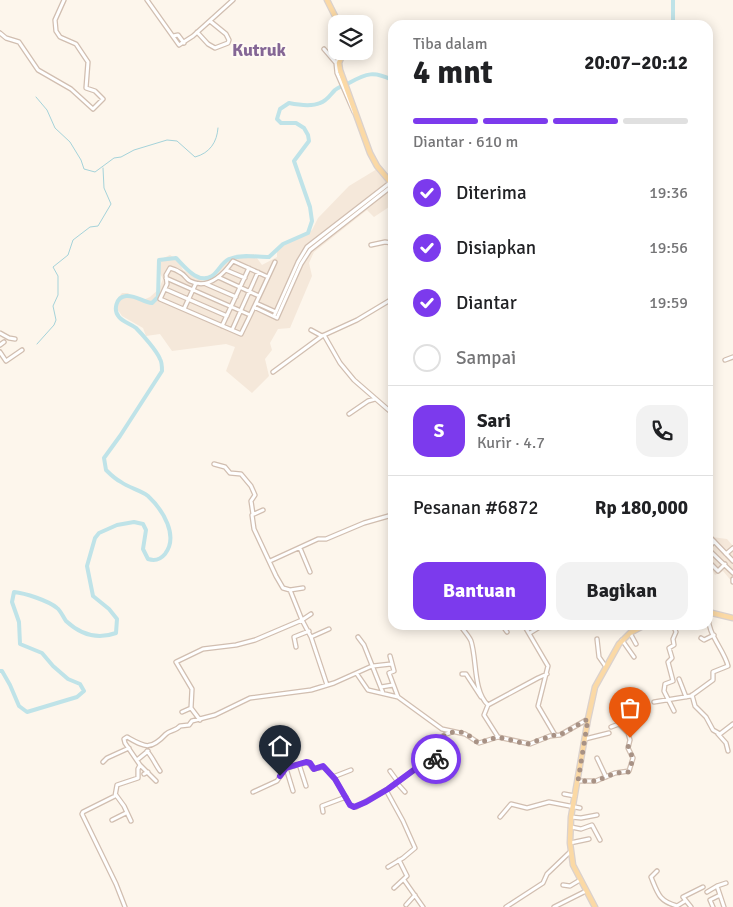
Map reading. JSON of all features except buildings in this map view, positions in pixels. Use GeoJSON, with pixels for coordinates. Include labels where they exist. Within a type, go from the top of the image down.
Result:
{"type":"FeatureCollection","features":[{"type":"Feature","properties":{"kind":"main road"},"geometry":{"type":"LineString","coordinates":[[327,0],[334,15]]}},
{"type":"Feature","properties":{"kind":"main road"},"geometry":{"type":"LineString","coordinates":[[340,60],[339,74],[375,162],[388,179]]}},
{"type":"Feature","properties":{"kind":"main road"},"geometry":{"type":"LineString","coordinates":[[713,614],[733,618]]}},
{"type":"Feature","properties":{"kind":"main road"},"geometry":{"type":"LineString","coordinates":[[595,907],[573,866],[570,852],[570,827],[595,686],[622,640],[636,630]]}},
{"type":"Feature","properties":{"kind":"street"},"geometry":{"type":"LineString","coordinates":[[0,33],[6,38],[19,42],[38,70],[71,89],[93,109],[103,99],[95,91],[86,88],[88,62],[76,44],[60,37],[56,31],[55,20],[64,0]]}},
{"type":"Feature","properties":{"kind":"street"},"geometry":{"type":"LineString","coordinates":[[147,0],[178,44],[184,43],[233,0]]}},
{"type":"Feature","properties":{"kind":"street"},"geometry":{"type":"LineString","coordinates":[[197,32],[208,44],[215,48],[228,43],[229,40],[226,34],[210,21]]}},
{"type":"Feature","properties":{"kind":"street"},"geometry":{"type":"LineString","coordinates":[[324,48],[336,63],[339,74]]}},
{"type":"Feature","properties":{"kind":"street"},"geometry":{"type":"LineString","coordinates":[[255,305],[276,314],[298,262],[307,247],[388,187]]}},
{"type":"Feature","properties":{"kind":"street"},"geometry":{"type":"LineString","coordinates":[[371,245],[388,242]]}},
{"type":"Feature","properties":{"kind":"street"},"geometry":{"type":"LineString","coordinates":[[206,284],[218,277],[233,261],[268,277]]}},
{"type":"Feature","properties":{"kind":"street"},"geometry":{"type":"LineString","coordinates":[[236,297],[206,284],[196,283],[186,278],[182,273],[170,268],[166,275],[167,284],[160,298],[241,334],[275,262]]}},
{"type":"Feature","properties":{"kind":"street"},"geometry":{"type":"LineString","coordinates":[[222,326],[249,268]]}},
{"type":"Feature","properties":{"kind":"street"},"geometry":{"type":"LineString","coordinates":[[226,270],[244,278]]}},
{"type":"Feature","properties":{"kind":"street"},"geometry":{"type":"LineString","coordinates":[[232,330],[258,272]]}},
{"type":"Feature","properties":{"kind":"street"},"geometry":{"type":"LineString","coordinates":[[218,277],[259,296]]}},
{"type":"Feature","properties":{"kind":"street"},"geometry":{"type":"LineString","coordinates":[[166,278],[250,315]]}},
{"type":"Feature","properties":{"kind":"street"},"geometry":{"type":"LineString","coordinates":[[184,309],[196,283]]}},
{"type":"Feature","properties":{"kind":"street"},"geometry":{"type":"LineString","coordinates":[[165,288],[226,316]]}},
{"type":"Feature","properties":{"kind":"street"},"geometry":{"type":"LineString","coordinates":[[273,372],[323,336],[357,320],[388,301]]}},
{"type":"Feature","properties":{"kind":"street"},"geometry":{"type":"LineString","coordinates":[[311,330],[323,336],[354,380],[388,410]]}},
{"type":"Feature","properties":{"kind":"street"},"geometry":{"type":"LineString","coordinates":[[0,333],[9,338],[15,338]]}},
{"type":"Feature","properties":{"kind":"street"},"geometry":{"type":"LineString","coordinates":[[0,345],[4,342]]}},
{"type":"Feature","properties":{"kind":"street"},"geometry":{"type":"LineString","coordinates":[[0,352],[6,361],[22,350]]}},
{"type":"Feature","properties":{"kind":"street"},"geometry":{"type":"LineString","coordinates":[[725,360],[733,357]]}},
{"type":"Feature","properties":{"kind":"street"},"geometry":{"type":"LineString","coordinates":[[349,414],[368,401],[376,399]]}},
{"type":"Feature","properties":{"kind":"street"},"geometry":{"type":"LineString","coordinates":[[214,464],[225,467],[233,474],[241,474],[246,479],[255,495],[251,501],[253,514],[251,517],[254,529],[282,586],[286,590],[303,588]]}},
{"type":"Feature","properties":{"kind":"street"},"geometry":{"type":"LineString","coordinates":[[253,514],[263,510]]}},
{"type":"Feature","properties":{"kind":"street"},"geometry":{"type":"LineString","coordinates":[[270,561],[318,539],[334,536],[364,523],[388,516]]}},
{"type":"Feature","properties":{"kind":"street"},"geometry":{"type":"LineString","coordinates":[[714,541],[733,561]]}},
{"type":"Feature","properties":{"kind":"street"},"geometry":{"type":"LineString","coordinates":[[300,548],[310,572]]}},
{"type":"Feature","properties":{"kind":"street"},"geometry":{"type":"LineString","coordinates":[[726,554],[733,548]]}},
{"type":"Feature","properties":{"kind":"street"},"geometry":{"type":"LineString","coordinates":[[713,553],[733,574]]}},
{"type":"Feature","properties":{"kind":"street"},"geometry":{"type":"LineString","coordinates":[[713,566],[718,571],[725,564]]}},
{"type":"Feature","properties":{"kind":"street"},"geometry":{"type":"LineString","coordinates":[[290,590],[302,620],[311,636],[327,685]]}},
{"type":"Feature","properties":{"kind":"street"},"geometry":{"type":"LineString","coordinates":[[200,720],[192,708],[192,689],[176,662],[203,649],[236,645],[255,640],[302,620],[310,614]]}},
{"type":"Feature","properties":{"kind":"street"},"geometry":{"type":"LineString","coordinates":[[311,636],[329,629]]}},
{"type":"Feature","properties":{"kind":"street"},"geometry":{"type":"LineString","coordinates":[[463,630],[470,640],[477,678],[484,698]]}},
{"type":"Feature","properties":{"kind":"street"},"geometry":{"type":"LineString","coordinates":[[527,630],[548,666],[538,706],[555,735]]}},
{"type":"Feature","properties":{"kind":"street"},"geometry":{"type":"LineString","coordinates":[[530,634],[536,630]]}},
{"type":"Feature","properties":{"kind":"street"},"geometry":{"type":"LineString","coordinates":[[673,681],[668,662],[672,658],[669,648],[674,645],[672,639],[675,630]]}},
{"type":"Feature","properties":{"kind":"street"},"geometry":{"type":"LineString","coordinates":[[654,702],[692,695],[713,680],[713,672],[728,666],[712,630]]}},
{"type":"Feature","properties":{"kind":"street"},"geometry":{"type":"LineString","coordinates":[[296,647],[295,637],[309,631]]}},
{"type":"Feature","properties":{"kind":"street"},"geometry":{"type":"LineString","coordinates":[[630,633],[636,644]]}},
{"type":"Feature","properties":{"kind":"street"},"geometry":{"type":"LineString","coordinates":[[701,638],[704,640],[714,636]]}},
{"type":"Feature","properties":{"kind":"street"},"geometry":{"type":"LineString","coordinates":[[358,637],[364,645],[383,693]]}},
{"type":"Feature","properties":{"kind":"street"},"geometry":{"type":"LineString","coordinates":[[597,639],[599,657],[606,667]]}},
{"type":"Feature","properties":{"kind":"street"},"geometry":{"type":"LineString","coordinates":[[622,640],[634,657]]}},
{"type":"Feature","properties":{"kind":"street"},"geometry":{"type":"LineString","coordinates":[[390,656],[394,672],[389,674],[398,697]]}},
{"type":"Feature","properties":{"kind":"street"},"geometry":{"type":"LineString","coordinates":[[156,782],[140,765],[124,741],[126,737],[141,746],[149,745],[163,738],[167,733],[177,729],[179,726],[188,725],[192,721],[215,715],[255,696],[306,690],[327,685],[357,674],[372,666],[392,664]]}},
{"type":"Feature","properties":{"kind":"street"},"geometry":{"type":"LineString","coordinates":[[357,674],[366,689],[398,697],[442,729],[466,734],[478,743],[498,737],[527,744],[560,735],[588,719]]}},
{"type":"Feature","properties":{"kind":"street"},"geometry":{"type":"LineString","coordinates":[[462,674],[466,674],[488,705]]}},
{"type":"Feature","properties":{"kind":"street"},"geometry":{"type":"LineString","coordinates":[[498,737],[484,714],[488,705],[547,674]]}},
{"type":"Feature","properties":{"kind":"street"},"geometry":{"type":"LineString","coordinates":[[674,711],[664,692],[665,684],[673,681],[674,684],[679,680],[686,697]]}},
{"type":"Feature","properties":{"kind":"street"},"geometry":{"type":"LineString","coordinates":[[381,687],[394,686]]}},
{"type":"Feature","properties":{"kind":"street"},"geometry":{"type":"LineString","coordinates":[[692,695],[695,706],[726,744],[728,751]]}},
{"type":"Feature","properties":{"kind":"street"},"geometry":{"type":"LineString","coordinates":[[182,712],[192,708]]}},
{"type":"Feature","properties":{"kind":"street"},"geometry":{"type":"LineString","coordinates":[[578,781],[596,781],[615,773],[628,772],[633,760],[632,753],[628,748],[630,740],[628,732],[624,731],[619,724],[611,727]]}},
{"type":"Feature","properties":{"kind":"street"},"geometry":{"type":"LineString","coordinates":[[718,734],[733,724]]}},
{"type":"Feature","properties":{"kind":"street"},"geometry":{"type":"LineString","coordinates":[[253,792],[277,781],[286,768],[308,762],[314,769],[323,766],[333,777],[350,805],[354,807],[386,790],[424,762],[438,757],[436,748],[438,741],[444,735],[452,732]]}},
{"type":"Feature","properties":{"kind":"street"},"geometry":{"type":"LineString","coordinates":[[585,739],[609,733]]}},
{"type":"Feature","properties":{"kind":"street"},"geometry":{"type":"LineString","coordinates":[[137,760],[148,751],[149,745]]}},
{"type":"Feature","properties":{"kind":"street"},"geometry":{"type":"LineString","coordinates":[[103,762],[107,758],[129,748]]}},
{"type":"Feature","properties":{"kind":"street"},"geometry":{"type":"LineString","coordinates":[[148,751],[154,758],[155,764],[160,771]]}},
{"type":"Feature","properties":{"kind":"street"},"geometry":{"type":"LineString","coordinates":[[597,758],[606,777]]}},
{"type":"Feature","properties":{"kind":"street"},"geometry":{"type":"LineString","coordinates":[[299,764],[306,786]]}},
{"type":"Feature","properties":{"kind":"street"},"geometry":{"type":"LineString","coordinates":[[131,821],[116,795],[117,784],[137,779],[140,765]]}},
{"type":"Feature","properties":{"kind":"street"},"geometry":{"type":"LineString","coordinates":[[286,768],[293,791]]}},
{"type":"Feature","properties":{"kind":"street"},"geometry":{"type":"LineString","coordinates":[[333,777],[351,770]]}},
{"type":"Feature","properties":{"kind":"street"},"geometry":{"type":"LineString","coordinates":[[390,771],[405,792]]}},
{"type":"Feature","properties":{"kind":"street"},"geometry":{"type":"LineString","coordinates":[[144,774],[148,772]]}},
{"type":"Feature","properties":{"kind":"street"},"geometry":{"type":"LineString","coordinates":[[386,790],[415,847],[414,851],[388,867]]}},
{"type":"Feature","properties":{"kind":"street"},"geometry":{"type":"LineString","coordinates":[[564,794],[575,796]]}},
{"type":"Feature","properties":{"kind":"street"},"geometry":{"type":"LineString","coordinates":[[116,795],[82,814],[126,907]]}},
{"type":"Feature","properties":{"kind":"street"},"geometry":{"type":"LineString","coordinates":[[323,812],[322,806],[346,797]]}},
{"type":"Feature","properties":{"kind":"street"},"geometry":{"type":"LineString","coordinates":[[500,817],[511,804],[528,808],[549,802],[580,808]]}},
{"type":"Feature","properties":{"kind":"street"},"geometry":{"type":"LineString","coordinates":[[112,820],[126,813]]}},
{"type":"Feature","properties":{"kind":"street"},"geometry":{"type":"LineString","coordinates":[[572,817],[597,815]]}},
{"type":"Feature","properties":{"kind":"street"},"geometry":{"type":"LineString","coordinates":[[590,817],[600,840]]}},
{"type":"Feature","properties":{"kind":"street"},"geometry":{"type":"LineString","coordinates":[[570,827],[582,829],[592,825]]}},
{"type":"Feature","properties":{"kind":"street"},"geometry":{"type":"LineString","coordinates":[[570,843],[589,839]]}},
{"type":"Feature","properties":{"kind":"street"},"geometry":{"type":"LineString","coordinates":[[506,907],[543,883],[547,874],[570,852]]}},
{"type":"Feature","properties":{"kind":"street"},"geometry":{"type":"LineString","coordinates":[[394,888],[404,880],[407,873],[399,860]]}},
{"type":"Feature","properties":{"kind":"street"},"geometry":{"type":"LineString","coordinates":[[657,870],[651,878],[660,898],[677,906],[685,901]]}},
{"type":"Feature","properties":{"kind":"street"},"geometry":{"type":"LineString","coordinates":[[404,880],[423,907]]}},
{"type":"Feature","properties":{"kind":"street"},"geometry":{"type":"LineString","coordinates":[[563,885],[572,885],[580,880]]}},
{"type":"Feature","properties":{"kind":"street"},"geometry":{"type":"LineString","coordinates":[[707,892],[726,883]]}},
{"type":"Feature","properties":{"kind":"street"},"geometry":{"type":"LineString","coordinates":[[717,886],[720,895],[723,905],[714,907],[710,900],[720,895]]}},
{"type":"Feature","properties":{"kind":"street"},"geometry":{"type":"LineString","coordinates":[[691,907],[683,897],[703,887]]}},
{"type":"Feature","properties":{"kind":"street"},"geometry":{"type":"LineString","coordinates":[[554,907],[586,891]]}},
{"type":"Feature","properties":{"kind":"street"},"geometry":{"type":"LineString","coordinates":[[406,905],[415,895]]}},
{"type":"Feature","properties":{"kind":"shaded area"},"geometry":{"type":"Polygon","coordinates":[[[377,169],[388,182],[388,208],[374,217],[367,210],[314,252],[309,263],[312,276],[290,328],[278,329],[270,343],[272,350],[265,359],[269,376],[252,393],[226,371],[235,347],[226,344],[172,351],[160,334],[146,336],[143,328],[122,316],[116,307],[117,299],[122,293],[128,293],[135,299],[143,300],[159,289],[163,279],[157,268],[159,260],[170,255],[178,260],[183,270],[203,281],[211,278],[230,258],[254,254],[262,265],[277,257],[277,249],[312,230],[318,218],[349,186],[377,169]]]}},
{"type":"Feature","properties":{"kind":"shaded area"},"geometry":{"type":"Polygon","coordinates":[[[713,537],[727,539],[733,546],[733,583],[723,571],[715,575],[713,572],[713,537]]]}},
{"type":"Feature","properties":{"kind":"waterway"},"geometry":{"type":"LineString","coordinates":[[673,0],[673,20]]}},
{"type":"Feature","properties":{"kind":"waterway"},"geometry":{"type":"LineString","coordinates":[[0,671],[2,671],[10,685],[19,706],[27,712],[77,697],[84,691],[80,684],[68,679],[42,653],[20,644],[19,622],[12,602],[14,592],[37,598],[53,605],[60,611],[66,621],[83,632],[96,636],[116,633],[117,619],[109,609],[93,596],[87,566],[95,538],[99,533],[117,525],[134,522],[143,524],[146,530],[143,549],[148,559],[155,560],[161,558],[169,547],[170,531],[159,508],[148,496],[128,486],[106,470],[104,458],[162,371],[161,360],[156,352],[136,328],[119,317],[116,311],[116,304],[126,296],[152,303],[158,297],[159,260],[176,258],[187,270],[197,276],[207,278],[212,276],[229,259],[244,256],[269,257],[283,244],[308,233],[312,221],[310,207],[294,161],[309,141],[308,135],[304,128],[296,123],[281,123],[277,119],[280,109],[289,103],[309,105],[322,102],[337,89],[366,75],[375,74],[388,78]]}},
{"type":"Feature","properties":{"kind":"waterway"},"geometry":{"type":"LineString","coordinates":[[36,97],[47,110],[55,128],[70,142],[84,169],[95,172],[114,158],[167,140],[177,141],[195,157],[209,150],[216,138],[218,128]]}},
{"type":"Feature","properties":{"kind":"waterway"},"geometry":{"type":"LineString","coordinates":[[37,344],[54,325],[56,320],[53,306],[58,295],[58,276],[53,267],[68,255],[73,240],[90,227],[98,226],[111,204],[104,188],[103,168]]}},
{"type":"Feature","properties":{"kind":"way so far"},"geometry":{"type":"LineString","coordinates":[[436,759],[438,757],[436,745],[438,741],[444,735],[452,732],[469,735],[478,743],[498,737],[527,744],[550,736],[560,735],[588,719],[578,781],[594,781],[615,773],[628,772],[633,760],[632,753],[628,748],[630,738]]}},
{"type":"Feature","properties":{"kind":"district","name":"Kutruk"},"geometry":{"type":"Point","coordinates":[259,50]}},
{"type":"Feature","properties":{"kind":"route"},"geometry":{"type":"LineString","coordinates":[[280,776],[286,768],[306,762],[310,763],[314,769],[323,766],[335,779],[350,805],[354,807],[366,802],[407,777],[426,761],[436,759]]}}]}
